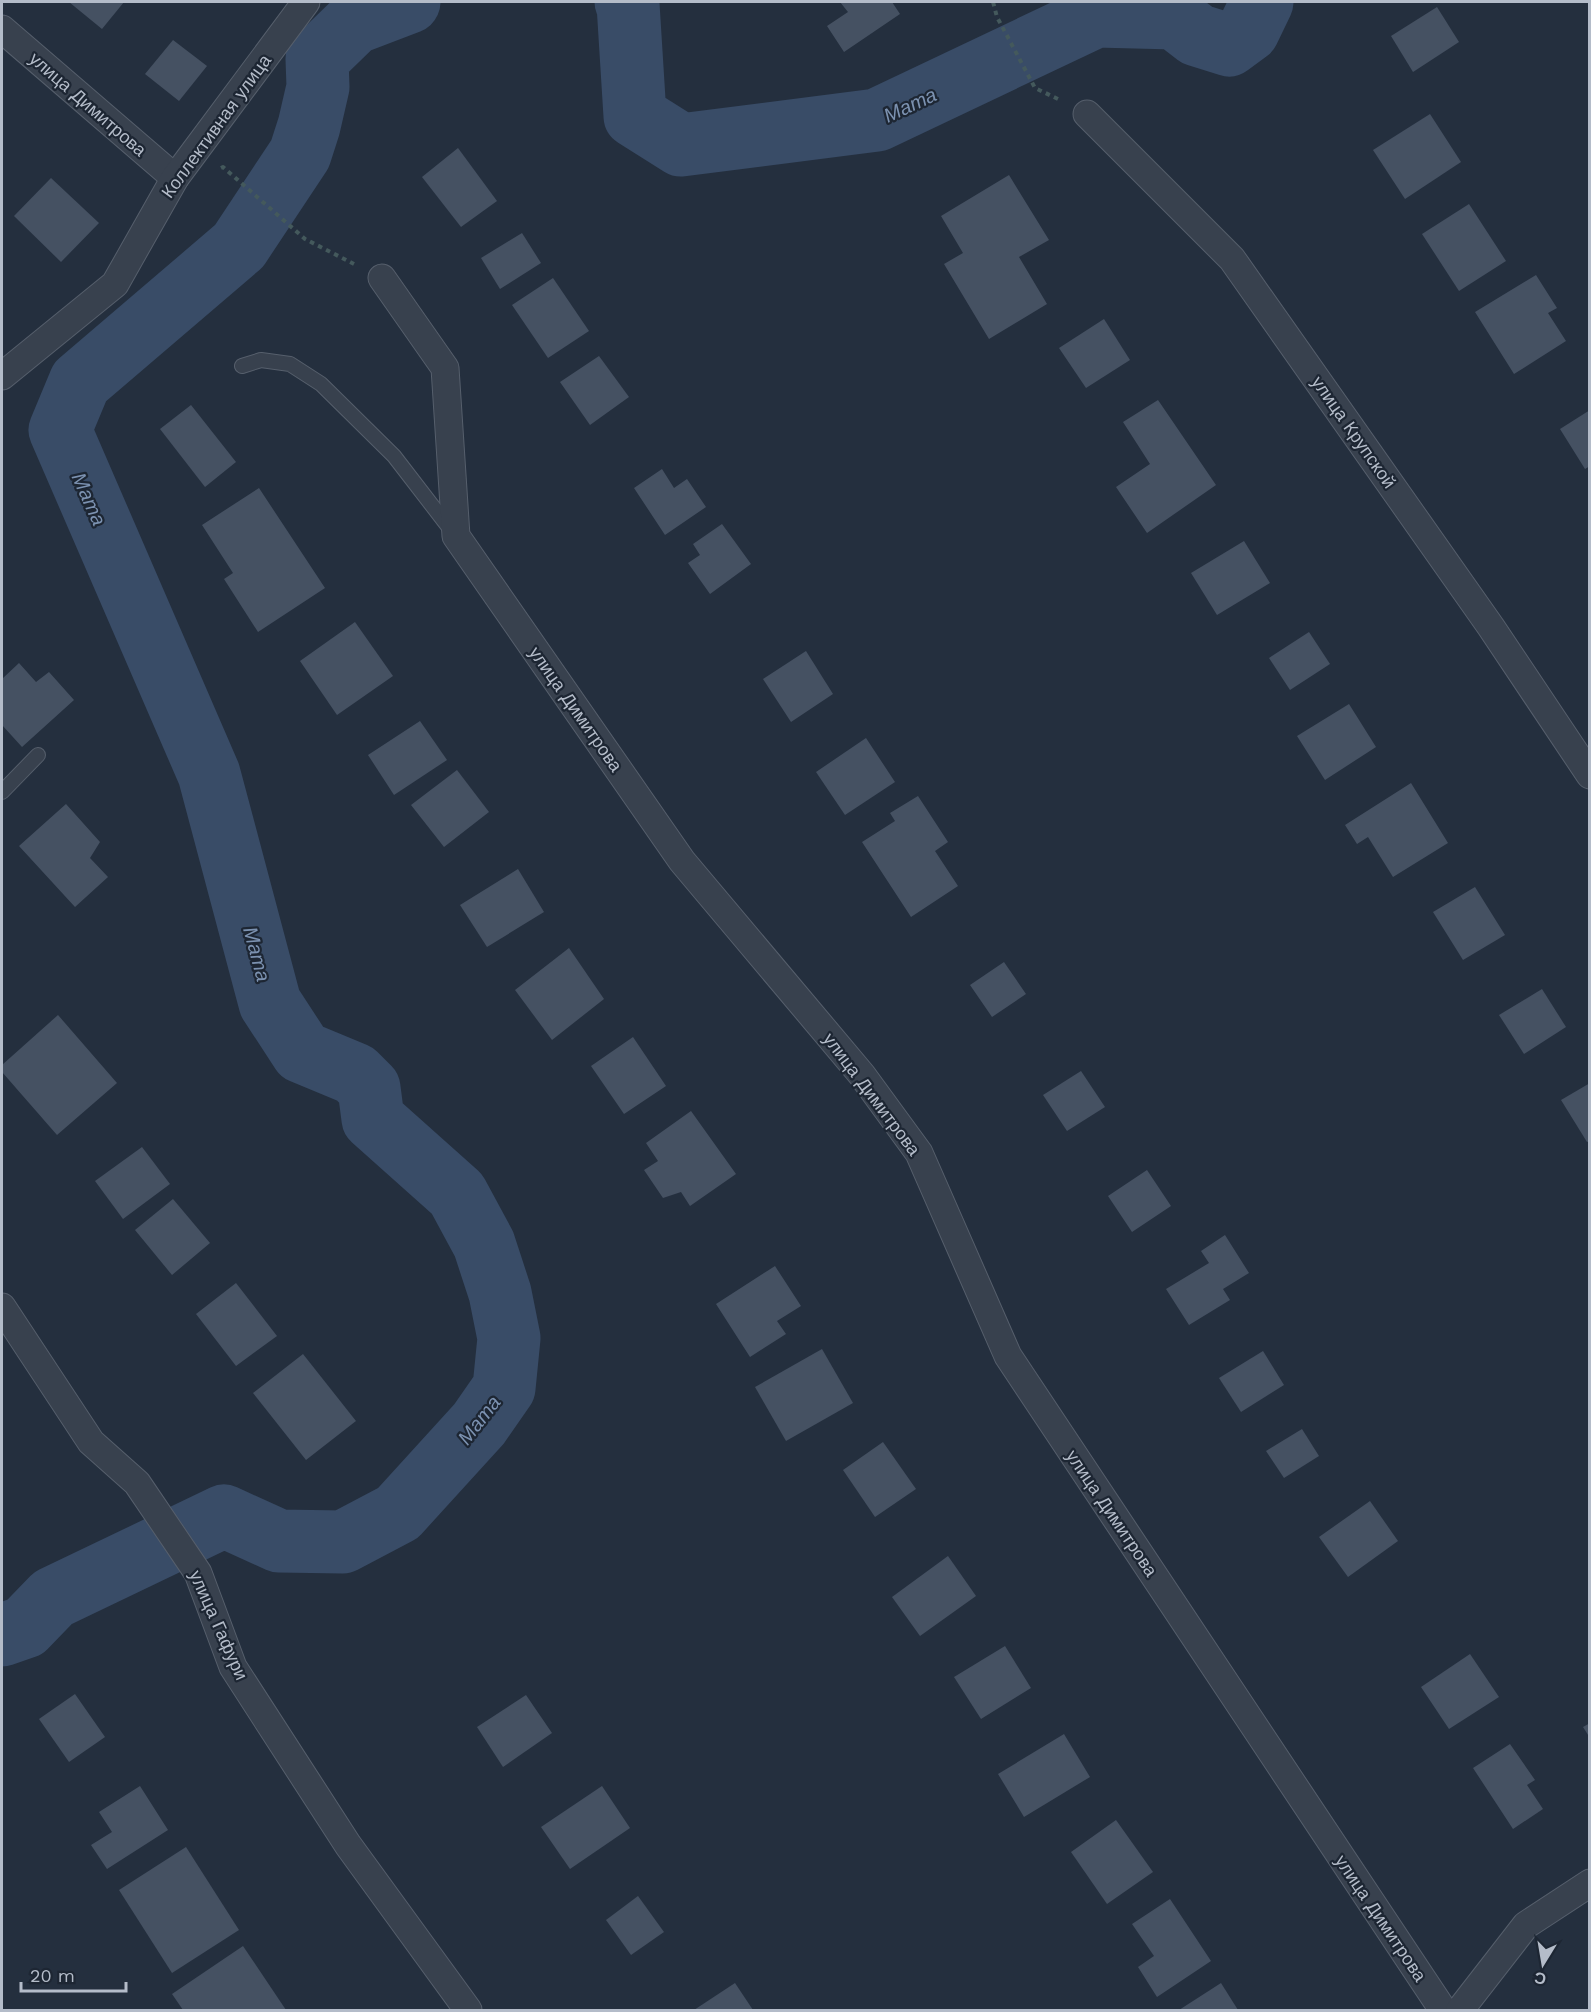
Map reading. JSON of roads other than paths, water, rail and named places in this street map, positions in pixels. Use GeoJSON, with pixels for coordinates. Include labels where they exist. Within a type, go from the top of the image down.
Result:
{"type":"FeatureCollection","features":[{"type":"Feature","properties":{"kind":"street","name":"Коллективная улица"},"geometry":{"type":"LineString","coordinates":[[2,376],[116,284],[175,178],[306,2]]}},
{"type":"Feature","properties":{"kind":"street","name":"улица Димитрова"},"geometry":{"type":"LineString","coordinates":[[2,29],[175,178]]}},
{"type":"Feature","properties":{"kind":"street","name":"улица Крупской"},"geometry":{"type":"LineString","coordinates":[[1088,114],[1232,259],[1484,617],[1590,775]]}},
{"type":"Feature","properties":{"kind":"street"},"geometry":{"type":"LineString","coordinates":[[382,278],[445,368],[456,536]]}},
{"type":"Feature","properties":{"kind":"street","name":"улица Димитрова"},"geometry":{"type":"LineString","coordinates":[[456,536],[682,861],[861,1075],[919,1153],[1008,1356],[1443,2010]]}},
{"type":"Feature","properties":{"kind":"street","name":"улица Гафури"},"geometry":{"type":"LineString","coordinates":[[2,1306],[91,1442],[137,1483],[198,1573],[233,1667],[348,1845],[468,2010]]}},
{"type":"Feature","properties":{"kind":"street"},"geometry":{"type":"LineString","coordinates":[[1460,2010],[1526,1925],[1590,1883]]}},
{"type":"Feature","properties":{"kind":"lane"},"geometry":{"type":"LineString","coordinates":[[242,366],[261,360],[290,364],[321,384],[394,456],[456,536]]}},
{"type":"Feature","properties":{"kind":"lane"},"geometry":{"type":"LineString","coordinates":[[2,792],[38,755]]}},
{"type":"Feature","properties":{"kind":"waterway","name":"Мата"},"geometry":{"type":"LineString","coordinates":[[2,1635],[25,1627],[53,1598],[224,1516],[279,1541],[343,1542],[398,1513],[479,1424],[504,1388],[509,1338],[500,1293],[484,1244],[457,1194],[373,1119],[369,1088],[355,1074],[302,1052],[270,1003],[209,774],[60,430],[80,382],[239,246],[300,154],[318,87],[317,59],[354,23],[409,2]]}},
{"type":"Feature","properties":{"kind":"waterway","name":"Мата"},"geometry":{"type":"LineString","coordinates":[[626,2],[628,4],[635,116],[681,145],[877,120],[1096,16],[1175,18],[1197,35],[1229,45],[1248,31],[1262,2]]}}]}
